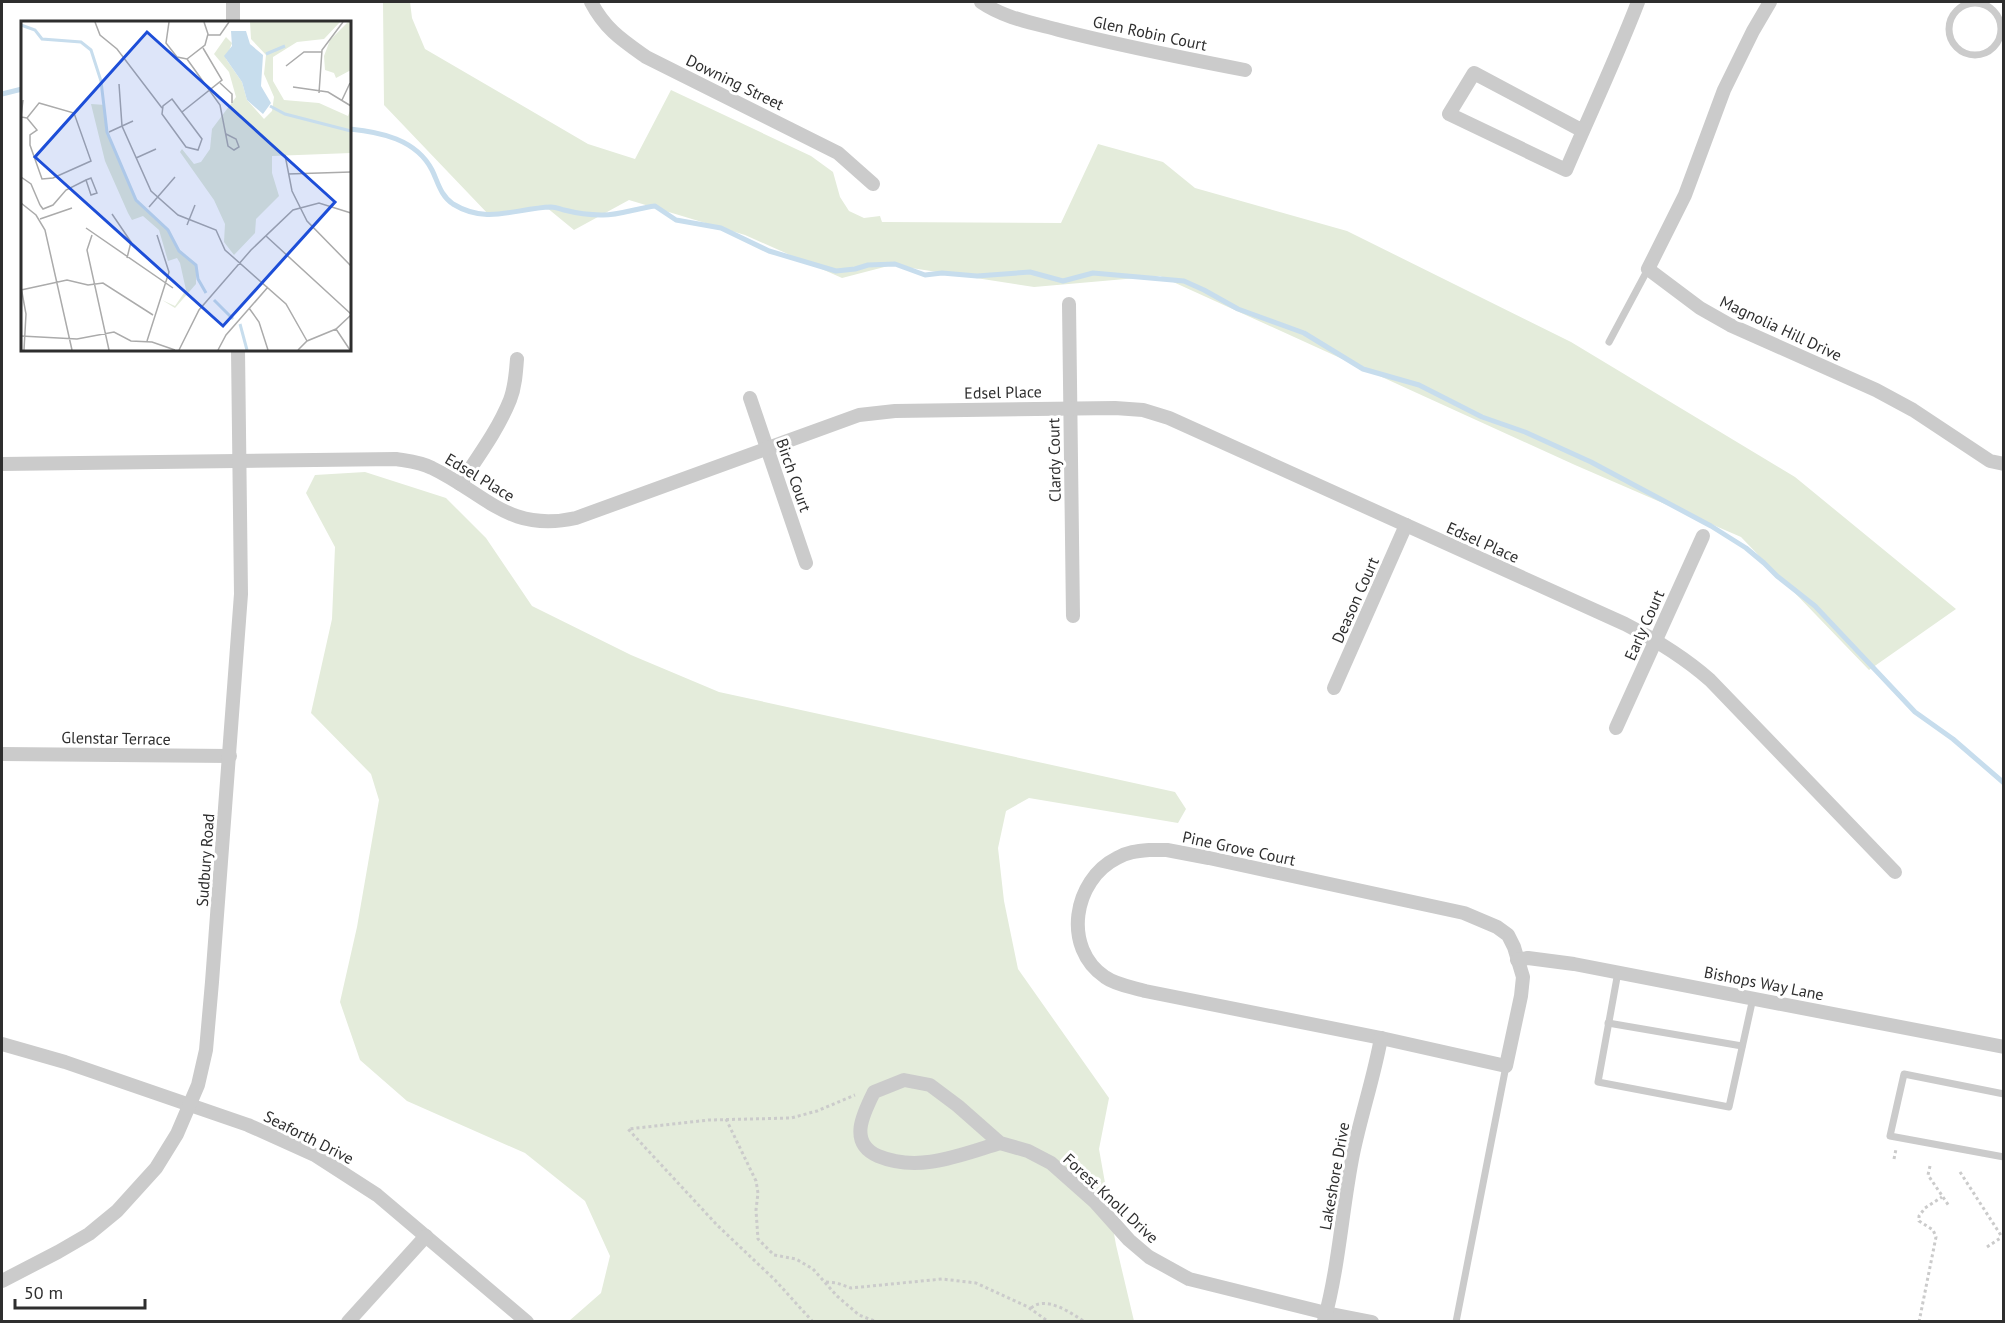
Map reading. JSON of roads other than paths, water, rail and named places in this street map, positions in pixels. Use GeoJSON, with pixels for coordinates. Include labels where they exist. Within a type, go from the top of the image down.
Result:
{"type":"FeatureCollection","features":[{"type":"Feature","properties":{"kind":"street"},"geometry":{"type":"LineString","coordinates":[[233,2],[233,21]]}},
{"type":"Feature","properties":{"kind":"street","name":"Downing Street"},"geometry":{"type":"LineString","coordinates":[[591,2],[607,27],[617,37],[646,57],[838,153],[873,184]]}},
{"type":"Feature","properties":{"kind":"street","name":"Glen Robin Court"},"geometry":{"type":"LineString","coordinates":[[981,2],[1003,14],[1075,34],[1245,70]]}},
{"type":"Feature","properties":{"kind":"street"},"geometry":{"type":"LineString","coordinates":[[1583,131],[1474,73],[1449,114],[1566,170],[1583,131],[1638,2]]}},
{"type":"Feature","properties":{"kind":"street"},"geometry":{"type":"LineString","coordinates":[[1648,269],[1685,195],[1724,90],[1770,2]]}},
{"type":"Feature","properties":{"kind":"street","name":"Magnolia Hill Drive"},"geometry":{"type":"LineString","coordinates":[[1648,269],[1700,308],[1730,325],[1876,390],[1913,410],[1990,461],[2004,464]]}},
{"type":"Feature","properties":{"kind":"street","name":"Clardy Court"},"geometry":{"type":"LineString","coordinates":[[1069,304],[1073,616]]}},
{"type":"Feature","properties":{"kind":"street","name":"Sudbury Road"},"geometry":{"type":"LineString","coordinates":[[2,1281],[89,1234],[117,1211],[156,1168],[177,1134],[191,1106],[198,1085],[206,1050],[241,594],[238,351]]}},
{"type":"Feature","properties":{"kind":"street"},"geometry":{"type":"LineString","coordinates":[[460,484],[510,401],[518,359]]}},
{"type":"Feature","properties":{"kind":"street","name":"Birch Court"},"geometry":{"type":"LineString","coordinates":[[750,398],[806,563]]}},
{"type":"Feature","properties":{"kind":"street","name":"Edsel Place"},"geometry":{"type":"LineString","coordinates":[[2,464],[396,459],[430,467],[507,514],[530,520],[565,520],[576,518],[859,415],[895,411],[1070,408],[1143,410],[1169,418],[1656,640],[1710,680],[1895,872]]}},
{"type":"Feature","properties":{"kind":"street","name":"Deason Court"},"geometry":{"type":"LineString","coordinates":[[1334,688],[1406,525]]}},
{"type":"Feature","properties":{"kind":"street","name":"Early Court"},"geometry":{"type":"LineString","coordinates":[[1616,728],[1703,536]]}},
{"type":"Feature","properties":{"kind":"street","name":"Glenstar Terrace"},"geometry":{"type":"LineString","coordinates":[[2,754],[230,756]]}},
{"type":"Feature","properties":{"kind":"street","name":"Pine Grove Court"},"geometry":{"type":"LineString","coordinates":[[1167,850],[1464,913],[1482,919],[1508,935],[1514,947],[1522,977],[1521,996],[1506,1066],[1381,1038],[1119,984],[1105,977],[1085,954],[1078,936],[1077,924],[1082,898],[1095,876],[1116,858],[1131,852],[1167,850]]}},
{"type":"Feature","properties":{"kind":"street","name":"Bishops Way Lane"},"geometry":{"type":"LineString","coordinates":[[1517,960],[1528,958],[1546,960],[1618,972],[2004,1047]]}},
{"type":"Feature","properties":{"kind":"street","name":"Lakeshore Drive"},"geometry":{"type":"LineString","coordinates":[[1325,1317],[1353,1154],[1376,1067],[1381,1038]]}},
{"type":"Feature","properties":{"kind":"street","name":"Seaforth Drive"},"geometry":{"type":"LineString","coordinates":[[2,1044],[65,1062],[248,1125],[315,1155],[370,1190],[527,1322]]}},
{"type":"Feature","properties":{"kind":"street","name":"Forest Knoll Drive"},"geometry":{"type":"LineString","coordinates":[[1000,1143],[947,1159],[917,1165],[892,1162],[869,1152],[860,1137],[862,1116],[874,1092],[904,1080],[930,1084],[1000,1143],[1028,1151],[1052,1163],[1095,1202],[1129,1240],[1142,1251],[1189,1279],[1325,1317],[1372,1322]]}},
{"type":"Feature","properties":{"kind":"street"},"geometry":{"type":"LineString","coordinates":[[348,1322],[426,1236]]}},
{"type":"Feature","properties":{"kind":"lane"},"geometry":{"type":"LineString","coordinates":[[1989,4],[1998,18],[2000,35],[1997,42],[1992,49],[1976,55],[1959,50],[1953,44],[1950,36],[1951,19],[1962,6],[1989,4]]}},
{"type":"Feature","properties":{"kind":"lane"},"geometry":{"type":"LineString","coordinates":[[1609,342],[1648,269]]}},
{"type":"Feature","properties":{"kind":"lane"},"geometry":{"type":"LineString","coordinates":[[1618,972],[1598,1082],[1730,1107],[1753,998]]}},
{"type":"Feature","properties":{"kind":"lane"},"geometry":{"type":"LineString","coordinates":[[1608,1023],[1742,1046]]}},
{"type":"Feature","properties":{"kind":"lane"},"geometry":{"type":"LineString","coordinates":[[1456,1322],[1506,1066]]}},
{"type":"Feature","properties":{"kind":"lane"},"geometry":{"type":"LineString","coordinates":[[2004,1094],[1904,1074],[1890,1136],[2004,1157]]}},
{"type":"Feature","properties":{"kind":"waterway"},"geometry":{"type":"LineString","coordinates":[[2,94],[21,89]]}},
{"type":"Feature","properties":{"kind":"waterway"},"geometry":{"type":"LineString","coordinates":[[351,129],[385,135],[407,144],[425,159],[442,192],[453,204],[478,213],[502,214],[551,207],[582,214],[607,215],[655,206],[676,220],[721,228],[769,251],[836,271],[868,265],[895,264],[925,275],[942,273],[977,276],[1030,272],[1063,281],[1093,273],[1184,281],[1238,309],[1304,333],[1363,369],[1419,385],[1482,417],[1525,432],[1591,462],[1711,526],[1746,548],[1815,606],[1915,712],[1953,739],[2004,783]]}}]}
